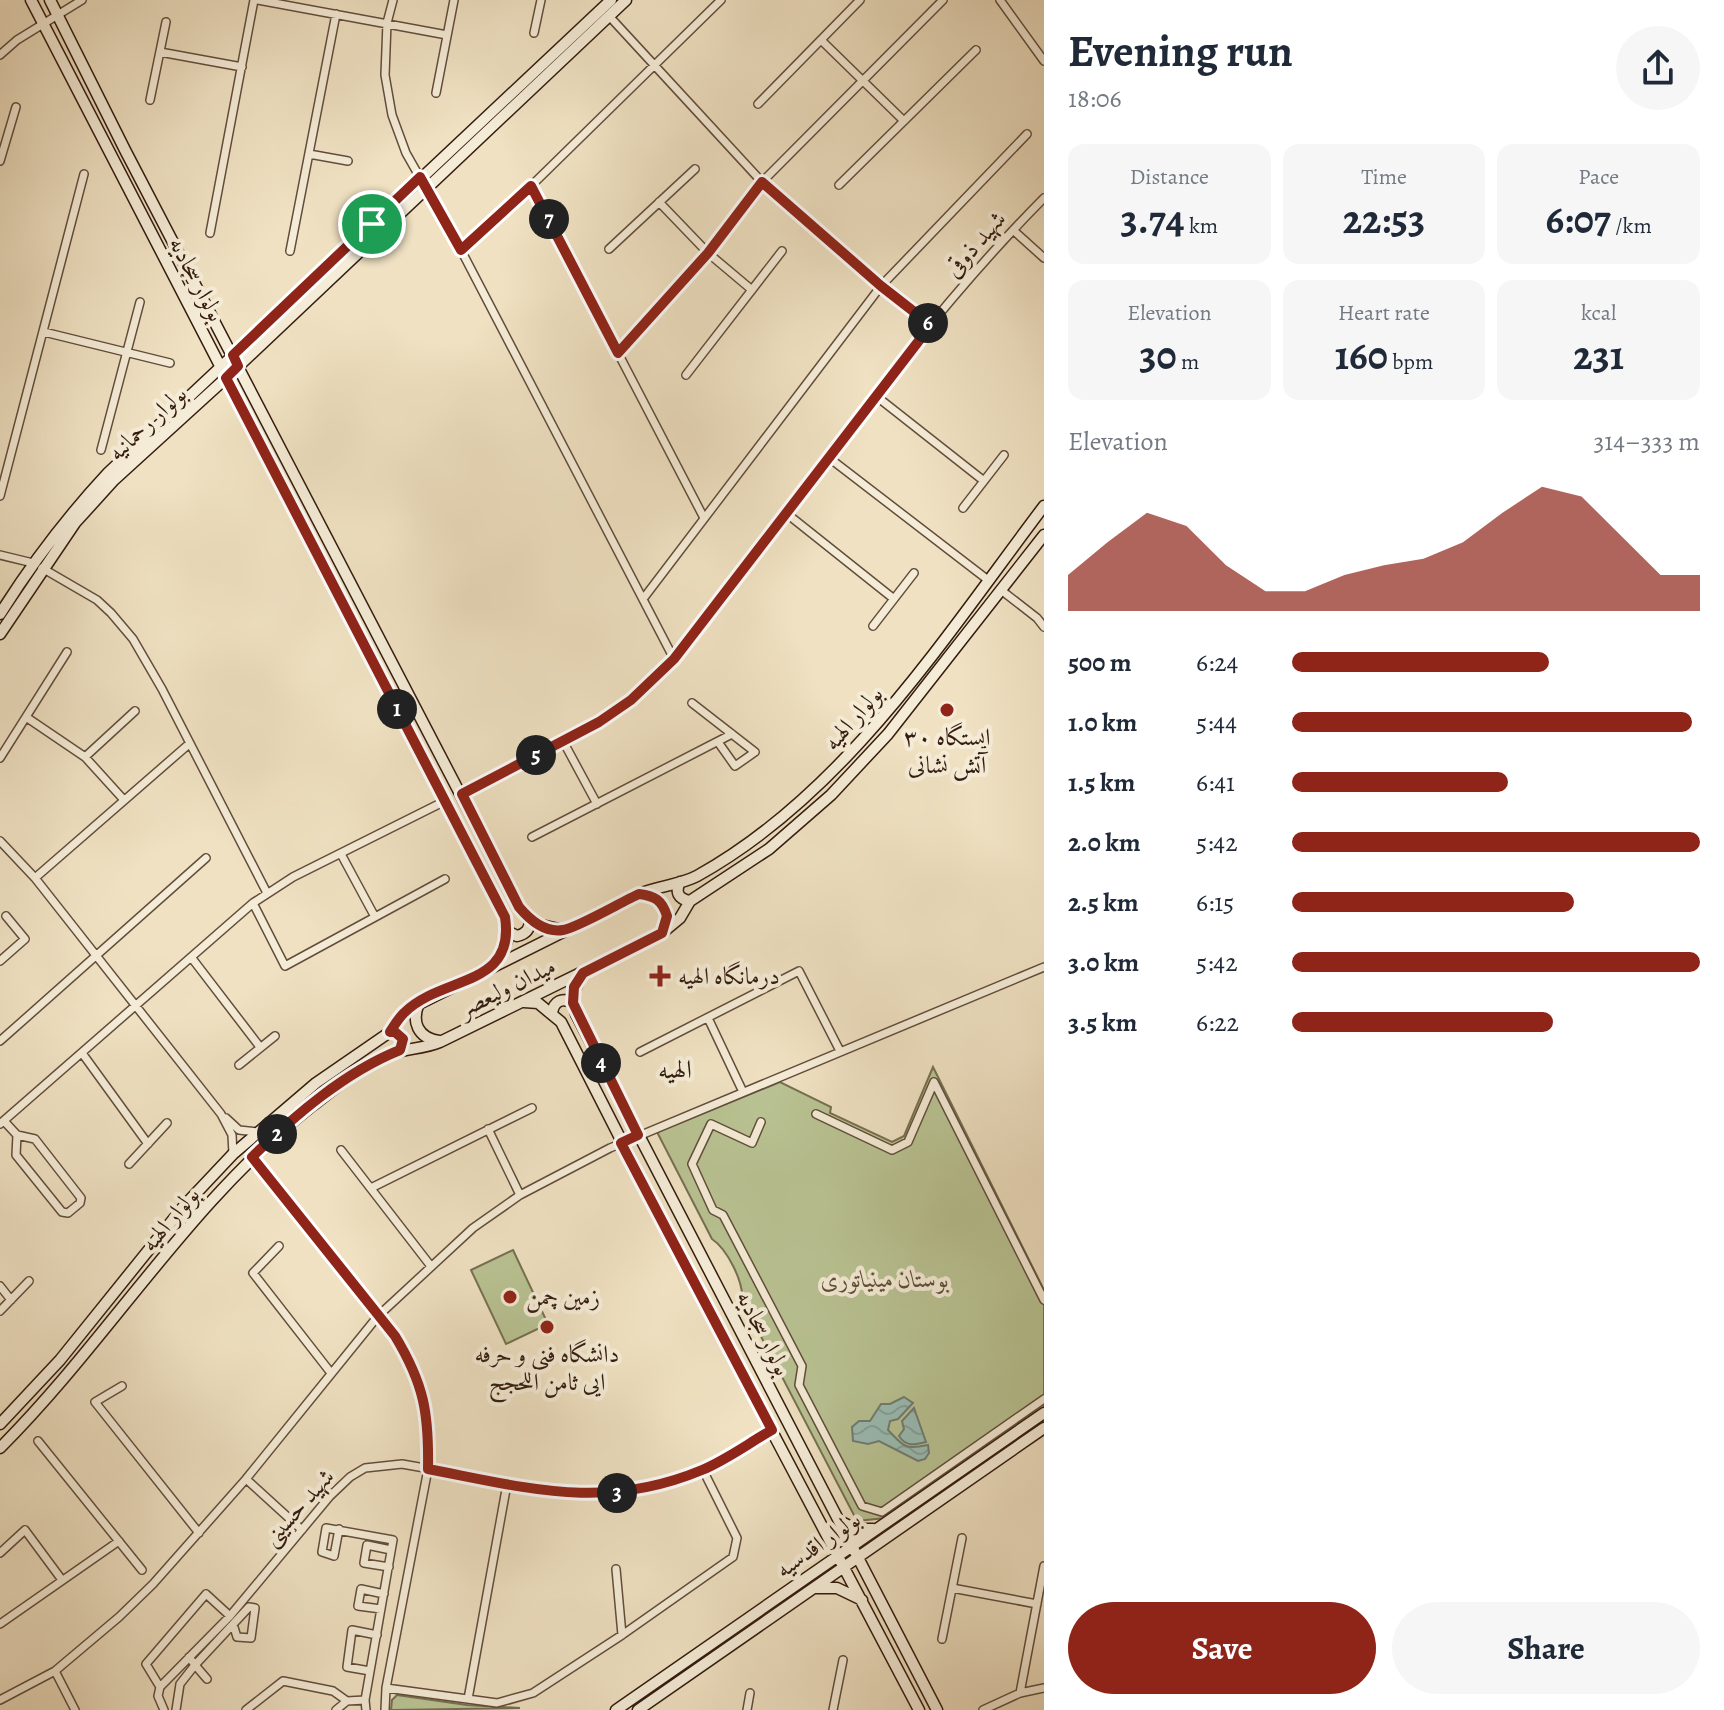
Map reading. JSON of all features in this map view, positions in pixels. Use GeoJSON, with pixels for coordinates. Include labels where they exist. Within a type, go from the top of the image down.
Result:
{"type":"FeatureCollection","features":[{"type":"Feature","properties":{"kind":"main road","name":"بولوار سجادیه"},"geometry":{"type":"LineString","coordinates":[[31,0],[505,917],[507,931]]}},
{"type":"Feature","properties":{"kind":"main road","name":"بولوار سجادیه"},"geometry":{"type":"LineString","coordinates":[[50,0],[519,907],[530,920]]}},
{"type":"Feature","properties":{"kind":"main road","name":"بولوار رحمانیه"},"geometry":{"type":"LineString","coordinates":[[606,12],[611,0]]}},
{"type":"Feature","properties":{"kind":"main road","name":"بولوار رحمانیه"},"geometry":{"type":"LineString","coordinates":[[0,634],[67,517],[108,473],[220,366],[606,12],[626,0]]}},
{"type":"Feature","properties":{"kind":"main road","name":"بولوار رحمانیه"},"geometry":{"type":"LineString","coordinates":[[0,614],[114,480],[226,378],[423,182]]}},
{"type":"Feature","properties":{"kind":"main road","name":"بولوار الهیه"},"geometry":{"type":"LineString","coordinates":[[639,894],[694,878],[761,836],[821,784],[878,724],[1044,506]]}},
{"type":"Feature","properties":{"kind":"main road","name":"بولوار الهیه"},"geometry":{"type":"LineString","coordinates":[[662,933],[680,918],[690,901],[769,849],[831,795],[888,734],[1044,535]]}},
{"type":"Feature","properties":{"kind":"main road"},"geometry":{"type":"LineString","coordinates":[[988,580],[1001,590]]}},
{"type":"Feature","properties":{"kind":"main road"},"geometry":{"type":"LineString","coordinates":[[680,882],[678,895],[690,901]]}},
{"type":"Feature","properties":{"kind":"main road"},"geometry":{"type":"LineString","coordinates":[[639,894],[653,896],[665,908],[666,924],[662,933]]}},
{"type":"Feature","properties":{"kind":"main road","name":"میدان ولیعصر"},"geometry":{"type":"LineString","coordinates":[[390,1032],[405,1011],[419,1003],[639,894]]}},
{"type":"Feature","properties":{"kind":"main road"},"geometry":{"type":"LineString","coordinates":[[497,963],[505,950],[507,931],[517,936],[523,934],[530,926],[530,920],[543,927],[563,930]]}},
{"type":"Feature","properties":{"kind":"main road","name":"میدان ولیعصر"},"geometry":{"type":"LineString","coordinates":[[400,1050],[440,1042],[662,933]]}},
{"type":"Feature","properties":{"kind":"main road"},"geometry":{"type":"LineString","coordinates":[[522,1002],[538,1003],[552,1013],[553,1005],[559,1000],[566,999],[573,1003],[574,987],[583,973]]}},
{"type":"Feature","properties":{"kind":"main road"},"geometry":{"type":"LineString","coordinates":[[419,1003],[415,1024],[429,1040],[440,1042]]}},
{"type":"Feature","properties":{"kind":"main road","name":"بولوار سجادیه"},"geometry":{"type":"LineString","coordinates":[[573,1003],[638,1135],[937,1710]]}},
{"type":"Feature","properties":{"kind":"main road","name":"بولوار سجادیه"},"geometry":{"type":"LineString","coordinates":[[552,1013],[561,1022],[621,1143],[919,1710]]}},
{"type":"Feature","properties":{"kind":"main road","name":"بولوار الهیه"},"geometry":{"type":"LineString","coordinates":[[0,1424],[60,1360],[184,1206],[233,1154],[316,1083],[390,1032]]}},
{"type":"Feature","properties":{"kind":"main road"},"geometry":{"type":"LineString","coordinates":[[390,1032],[403,1039],[400,1050]]}},
{"type":"Feature","properties":{"kind":"main road","name":"بولوار الهیه"},"geometry":{"type":"LineString","coordinates":[[0,1448],[73,1370],[196,1217],[252,1157],[333,1089],[382,1057],[400,1050]]}},
{"type":"Feature","properties":{"kind":"main road","name":"بولوار اقدسیه"},"geometry":{"type":"LineString","coordinates":[[616,1710],[1044,1413]]}},
{"type":"Feature","properties":{"kind":"main road","name":"بولوار اقدسیه"},"geometry":{"type":"LineString","coordinates":[[638,1710],[1044,1428]]}},
{"type":"Feature","properties":{"kind":"main road"},"geometry":{"type":"LineString","coordinates":[[836,1519],[856,1529],[875,1529]]}},
{"type":"Feature","properties":{"kind":"main road"},"geometry":{"type":"LineString","coordinates":[[812,1588],[837,1588],[862,1600]]}},
{"type":"Feature","properties":{"kind":"street"},"geometry":{"type":"LineString","coordinates":[[0,55],[43,23],[82,0]]}},
{"type":"Feature","properties":{"kind":"street"},"geometry":{"type":"LineString","coordinates":[[210,233],[256,0],[447,35]]}},
{"type":"Feature","properties":{"kind":"street"},"geometry":{"type":"LineString","coordinates":[[393,0],[387,23],[385,75],[392,115],[406,153],[461,250],[674,659]]}},
{"type":"Feature","properties":{"kind":"street"},"geometry":{"type":"LineString","coordinates":[[436,93],[454,0]]}},
{"type":"Feature","properties":{"kind":"street"},"geometry":{"type":"LineString","coordinates":[[534,33],[541,0]]}},
{"type":"Feature","properties":{"kind":"street"},"geometry":{"type":"LineString","coordinates":[[461,250],[655,67],[721,0]]}},
{"type":"Feature","properties":{"kind":"street"},"geometry":{"type":"LineString","coordinates":[[758,104],[860,0]]}},
{"type":"Feature","properties":{"kind":"street"},"geometry":{"type":"LineString","coordinates":[[618,353],[708,253],[762,182],[943,0]]}},
{"type":"Feature","properties":{"kind":"street"},"geometry":{"type":"LineString","coordinates":[[1000,0],[1044,61]]}},
{"type":"Feature","properties":{"kind":"street"},"geometry":{"type":"LineString","coordinates":[[606,12],[762,182],[881,286],[931,325]]}},
{"type":"Feature","properties":{"kind":"street"},"geometry":{"type":"LineString","coordinates":[[290,251],[336,14]]}},
{"type":"Feature","properties":{"kind":"street"},"geometry":{"type":"LineString","coordinates":[[150,100],[166,22]]}},
{"type":"Feature","properties":{"kind":"street"},"geometry":{"type":"LineString","coordinates":[[821,40],[904,121]]}},
{"type":"Feature","properties":{"kind":"street"},"geometry":{"type":"LineString","coordinates":[[839,185],[976,50]]}},
{"type":"Feature","properties":{"kind":"street"},"geometry":{"type":"LineString","coordinates":[[160,52],[242,67]]}},
{"type":"Feature","properties":{"kind":"street"},"geometry":{"type":"LineString","coordinates":[[0,161],[16,107]]}},
{"type":"Feature","properties":{"kind":"street"},"geometry":{"type":"LineString","coordinates":[[643,599],[881,286],[1027,134]]}},
{"type":"Feature","properties":{"kind":"street"},"geometry":{"type":"LineString","coordinates":[[309,154],[348,161]]}},
{"type":"Feature","properties":{"kind":"street"},"geometry":{"type":"LineString","coordinates":[[609,249],[695,169]]}},
{"type":"Feature","properties":{"kind":"street"},"geometry":{"type":"LineString","coordinates":[[0,496],[84,174]]}},
{"type":"Feature","properties":{"kind":"street"},"geometry":{"type":"LineString","coordinates":[[531,186],[704,518]]}},
{"type":"Feature","properties":{"kind":"street","name":"شهید ذوقی"},"geometry":{"type":"LineString","coordinates":[[462,794],[599,722],[631,700],[674,659],[931,325],[1044,198]]}},
{"type":"Feature","properties":{"kind":"street"},"geometry":{"type":"LineString","coordinates":[[659,202],[708,253],[752,290]]}},
{"type":"Feature","properties":{"kind":"street"},"geometry":{"type":"LineString","coordinates":[[1013,230],[1044,258]]}},
{"type":"Feature","properties":{"kind":"street"},"geometry":{"type":"LineString","coordinates":[[686,375],[782,251]]}},
{"type":"Feature","properties":{"kind":"street"},"geometry":{"type":"LineString","coordinates":[[101,450],[140,302]]}},
{"type":"Feature","properties":{"kind":"street"},"geometry":{"type":"LineString","coordinates":[[44,332],[170,363]]}},
{"type":"Feature","properties":{"kind":"street"},"geometry":{"type":"LineString","coordinates":[[876,396],[984,481]]}},
{"type":"Feature","properties":{"kind":"street"},"geometry":{"type":"LineString","coordinates":[[963,508],[1004,455]]}},
{"type":"Feature","properties":{"kind":"street"},"geometry":{"type":"LineString","coordinates":[[828,457],[988,580]]}},
{"type":"Feature","properties":{"kind":"street"},"geometry":{"type":"LineString","coordinates":[[786,513],[894,599]]}},
{"type":"Feature","properties":{"kind":"street"},"geometry":{"type":"LineString","coordinates":[[0,555],[38,566],[80,589],[111,613],[133,639],[267,893]]}},
{"type":"Feature","properties":{"kind":"street"},"geometry":{"type":"LineString","coordinates":[[873,626],[914,573]]}},
{"type":"Feature","properties":{"kind":"street"},"geometry":{"type":"LineString","coordinates":[[1001,590],[1044,627]]}},
{"type":"Feature","properties":{"kind":"street"},"geometry":{"type":"LineString","coordinates":[[0,758],[67,652]]}},
{"type":"Feature","properties":{"kind":"street"},"geometry":{"type":"LineString","coordinates":[[692,703],[755,752],[735,766],[718,742]]}},
{"type":"Feature","properties":{"kind":"street"},"geometry":{"type":"LineString","coordinates":[[85,757],[135,711]]}},
{"type":"Feature","properties":{"kind":"street"},"geometry":{"type":"LineString","coordinates":[[26,717],[85,757],[124,800]]}},
{"type":"Feature","properties":{"kind":"street"},"geometry":{"type":"LineString","coordinates":[[532,837],[732,734]]}},
{"type":"Feature","properties":{"kind":"street"},"geometry":{"type":"LineString","coordinates":[[563,741],[597,804]]}},
{"type":"Feature","properties":{"kind":"street"},"geometry":{"type":"LineString","coordinates":[[35,878],[189,744]]}},
{"type":"Feature","properties":{"kind":"street"},"geometry":{"type":"LineString","coordinates":[[17,1135],[16,1155],[62,1212],[68,1213],[80,1203],[81,1198],[35,1139],[17,1135],[2,1122],[253,903],[445,801]]}},
{"type":"Feature","properties":{"kind":"street"},"geometry":{"type":"LineString","coordinates":[[0,841],[35,878],[221,1114],[232,1135],[233,1154]]}},
{"type":"Feature","properties":{"kind":"street"},"geometry":{"type":"LineString","coordinates":[[341,854],[375,917]]}},
{"type":"Feature","properties":{"kind":"street"},"geometry":{"type":"LineString","coordinates":[[0,1041],[206,858]]}},
{"type":"Feature","properties":{"kind":"street"},"geometry":{"type":"LineString","coordinates":[[253,903],[285,966],[445,879]]}},
{"type":"Feature","properties":{"kind":"street"},"geometry":{"type":"LineString","coordinates":[[0,961],[25,939],[6,916]]}},
{"type":"Feature","properties":{"kind":"street"},"geometry":{"type":"LineString","coordinates":[[191,957],[260,1047]]}},
{"type":"Feature","properties":{"kind":"street"},"geometry":{"type":"LineString","coordinates":[[0,1700],[55,1671],[119,1617],[246,1479],[378,1316],[473,1228],[520,1195],[638,1135],[1044,967]]}},
{"type":"Feature","properties":{"kind":"street"},"geometry":{"type":"LineString","coordinates":[[640,1052],[799,971],[840,1051]]}},
{"type":"Feature","properties":{"kind":"street"},"geometry":{"type":"LineString","coordinates":[[708,1018],[743,1092]]}},
{"type":"Feature","properties":{"kind":"street"},"geometry":{"type":"LineString","coordinates":[[239,1065],[275,1036]]}},
{"type":"Feature","properties":{"kind":"street"},"geometry":{"type":"LineString","coordinates":[[82,1053],[148,1144]]}},
{"type":"Feature","properties":{"kind":"street"},"geometry":{"type":"LineString","coordinates":[[816,1114],[892,1150],[908,1142],[934,1082],[1044,1300]]}},
{"type":"Feature","properties":{"kind":"street"},"geometry":{"type":"LineString","coordinates":[[371,1188],[532,1108]]}},
{"type":"Feature","properties":{"kind":"street"},"geometry":{"type":"LineString","coordinates":[[221,1114],[239,1130],[257,1132]]}},
{"type":"Feature","properties":{"kind":"street"},"geometry":{"type":"LineString","coordinates":[[761,1122],[752,1143],[711,1124],[692,1164],[713,1210],[723,1215],[802,1366],[799,1385],[862,1506],[882,1512],[1044,1399]]}},
{"type":"Feature","properties":{"kind":"street"},"geometry":{"type":"LineString","coordinates":[[129,1164],[167,1123]]}},
{"type":"Feature","properties":{"kind":"street"},"geometry":{"type":"LineString","coordinates":[[488,1129],[520,1195]]}},
{"type":"Feature","properties":{"kind":"street"},"geometry":{"type":"LineString","coordinates":[[341,1150],[430,1265]]}},
{"type":"Feature","properties":{"kind":"street"},"geometry":{"type":"LineString","coordinates":[[252,1157],[395,1336],[412,1365],[423,1395],[429,1434],[428,1469],[386,1688],[385,1710]]}},
{"type":"Feature","properties":{"kind":"street"},"geometry":{"type":"LineString","coordinates":[[279,1246],[253,1273],[331,1373]]}},
{"type":"Feature","properties":{"kind":"street"},"geometry":{"type":"LineString","coordinates":[[0,1311],[29,1281]]}},
{"type":"Feature","properties":{"kind":"street"},"geometry":{"type":"LineString","coordinates":[[0,1286],[11,1300]]}},
{"type":"Feature","properties":{"kind":"street"},"geometry":{"type":"LineString","coordinates":[[122,1386],[95,1402],[199,1533]]}},
{"type":"Feature","properties":{"kind":"street","name":"شهید حسینی"},"geometry":{"type":"LineString","coordinates":[[160,1687],[232,1620],[330,1496],[365,1468],[402,1464],[571,1494],[613,1494],[703,1470],[772,1430]]}},
{"type":"Feature","properties":{"kind":"street"},"geometry":{"type":"LineString","coordinates":[[38,1441],[142,1570]]}},
{"type":"Feature","properties":{"kind":"street"},"geometry":{"type":"LineString","coordinates":[[386,1688],[497,1703],[533,1693],[622,1635],[733,1557],[737,1547],[732,1527],[703,1470]]}},
{"type":"Feature","properties":{"kind":"street"},"geometry":{"type":"LineString","coordinates":[[246,1479],[302,1530]]}},
{"type":"Feature","properties":{"kind":"street"},"geometry":{"type":"LineString","coordinates":[[468,1699],[507,1484]]}},
{"type":"Feature","properties":{"kind":"street"},"geometry":{"type":"LineString","coordinates":[[339,1529],[393,1540],[365,1700],[366,1710]]}},
{"type":"Feature","properties":{"kind":"street"},"geometry":{"type":"LineString","coordinates":[[0,1553],[25,1530],[62,1580]]}},
{"type":"Feature","properties":{"kind":"street"},"geometry":{"type":"LineString","coordinates":[[942,1639],[962,1538]]}},
{"type":"Feature","properties":{"kind":"street"},"geometry":{"type":"LineString","coordinates":[[0,1624],[119,1541]]}},
{"type":"Feature","properties":{"kind":"street"},"geometry":{"type":"LineString","coordinates":[[389,1567],[364,1563],[367,1545],[391,1550]]}},
{"type":"Feature","properties":{"kind":"street"},"geometry":{"type":"LineString","coordinates":[[1020,1693],[1044,1566]]}},
{"type":"Feature","properties":{"kind":"street"},"geometry":{"type":"LineString","coordinates":[[616,1569],[622,1635]]}},
{"type":"Feature","properties":{"kind":"street"},"geometry":{"type":"LineString","coordinates":[[952,1588],[1037,1604]]}},
{"type":"Feature","properties":{"kind":"street"},"geometry":{"type":"LineString","coordinates":[[381,1609],[358,1606],[359,1598],[361,1589],[384,1594]]}},
{"type":"Feature","properties":{"kind":"street"},"geometry":{"type":"LineString","coordinates":[[164,1710],[158,1696],[160,1687],[146,1664],[206,1594],[232,1620],[180,1684],[176,1710]]}},
{"type":"Feature","properties":{"kind":"street"},"geometry":{"type":"LineString","coordinates":[[370,1671],[347,1667],[352,1630],[377,1635]]}},
{"type":"Feature","properties":{"kind":"street"},"geometry":{"type":"LineString","coordinates":[[189,1657],[207,1679]]}},
{"type":"Feature","properties":{"kind":"street"},"geometry":{"type":"LineString","coordinates":[[833,1710],[843,1660]]}},
{"type":"Feature","properties":{"kind":"street"},"geometry":{"type":"LineString","coordinates":[[55,1671],[75,1710]]}},
{"type":"Feature","properties":{"kind":"street"},"geometry":{"type":"LineString","coordinates":[[246,1710],[283,1681],[333,1691],[347,1701]]}},
{"type":"Feature","properties":{"kind":"street"},"geometry":{"type":"LineString","coordinates":[[983,1710],[1020,1693],[1044,1688]]}},
{"type":"Feature","properties":{"kind":"street"},"geometry":{"type":"LineString","coordinates":[[747,1710],[750,1693]]}},
{"type":"Feature","properties":{"kind":"street"},"geometry":{"type":"LineString","coordinates":[[336,1710],[347,1701],[365,1700]]}},
{"type":"Feature","properties":{"kind":"green space","name":"بوستان مینیاتوری"},"geometry":{"type":"Polygon","coordinates":[[[933,1067],[1044,1290],[1044,1408],[886,1518],[857,1521],[742,1300],[733,1266],[712,1239],[657,1132],[780,1082],[831,1107],[830,1113],[892,1142],[904,1136],[933,1067]]]}},
{"type":"Feature","properties":{"kind":"green space","name":"زمین چمن"},"geometry":{"type":"Polygon","coordinates":[[[513,1250],[548,1324],[506,1344],[471,1270],[513,1250]]]}},
{"type":"Feature","properties":{"kind":"green space"},"geometry":{"type":"Polygon","coordinates":[[[397,1695],[467,1705],[520,1708],[391,1710],[392,1700],[397,1695]]]}},
{"type":"Feature","properties":{"kind":"water"},"geometry":{"type":"Polygon","coordinates":[[[904,1397],[913,1403],[898,1419],[890,1421],[888,1430],[905,1445],[928,1445],[929,1453],[925,1459],[918,1461],[879,1441],[868,1444],[853,1441],[852,1427],[859,1421],[870,1421],[881,1404],[890,1404],[904,1397]]]}},
{"type":"Feature","properties":{"kind":"water"},"geometry":{"type":"Polygon","coordinates":[[[914,1408],[926,1442],[918,1444],[904,1442],[899,1436],[904,1429],[902,1421],[914,1408]]]}},
{"type":"Feature","properties":{"kind":"place","name":"ایستگاه ۳۰ آتش نشانی"},"geometry":{"type":"Point","coordinates":[947,710]}},
{"type":"Feature","properties":{"kind":"place","name":"درمانگاه الهیه"},"geometry":{"type":"Point","coordinates":[660,976]}},
{"type":"Feature","properties":{"kind":"place","name":"زمین چمن"},"geometry":{"type":"Point","coordinates":[510,1297]}},
{"type":"Feature","properties":{"kind":"place","name":"دانشگاه فنی و حرفه ایی ثامن اللحجج"},"geometry":{"type":"Point","coordinates":[547,1327]}},
{"type":"Feature","properties":{"kind":"district","name":"الهیه"},"geometry":{"type":"Point","coordinates":[675,1069]}},
{"type":"Feature","properties":{"kind":"route"},"geometry":{"type":"LineString","coordinates":[[420,177],[461,250],[531,186],[618,353],[708,253],[762,182],[805,222],[931,325],[674,659],[631,700],[599,722],[462,794],[519,907],[530,920],[543,927],[563,930],[639,894],[653,896],[660,901],[667,916],[662,933],[583,973],[574,987],[573,1003],[638,1135],[621,1143],[772,1430],[703,1470],[613,1494],[571,1494],[428,1469],[429,1434],[423,1395],[412,1365],[395,1336],[252,1157],[333,1089],[382,1057],[400,1050],[403,1039],[400,1034],[390,1032],[405,1011],[497,963],[507,941],[505,917],[226,378],[238,366],[233,355],[372,224],[420,177]]}}]}
